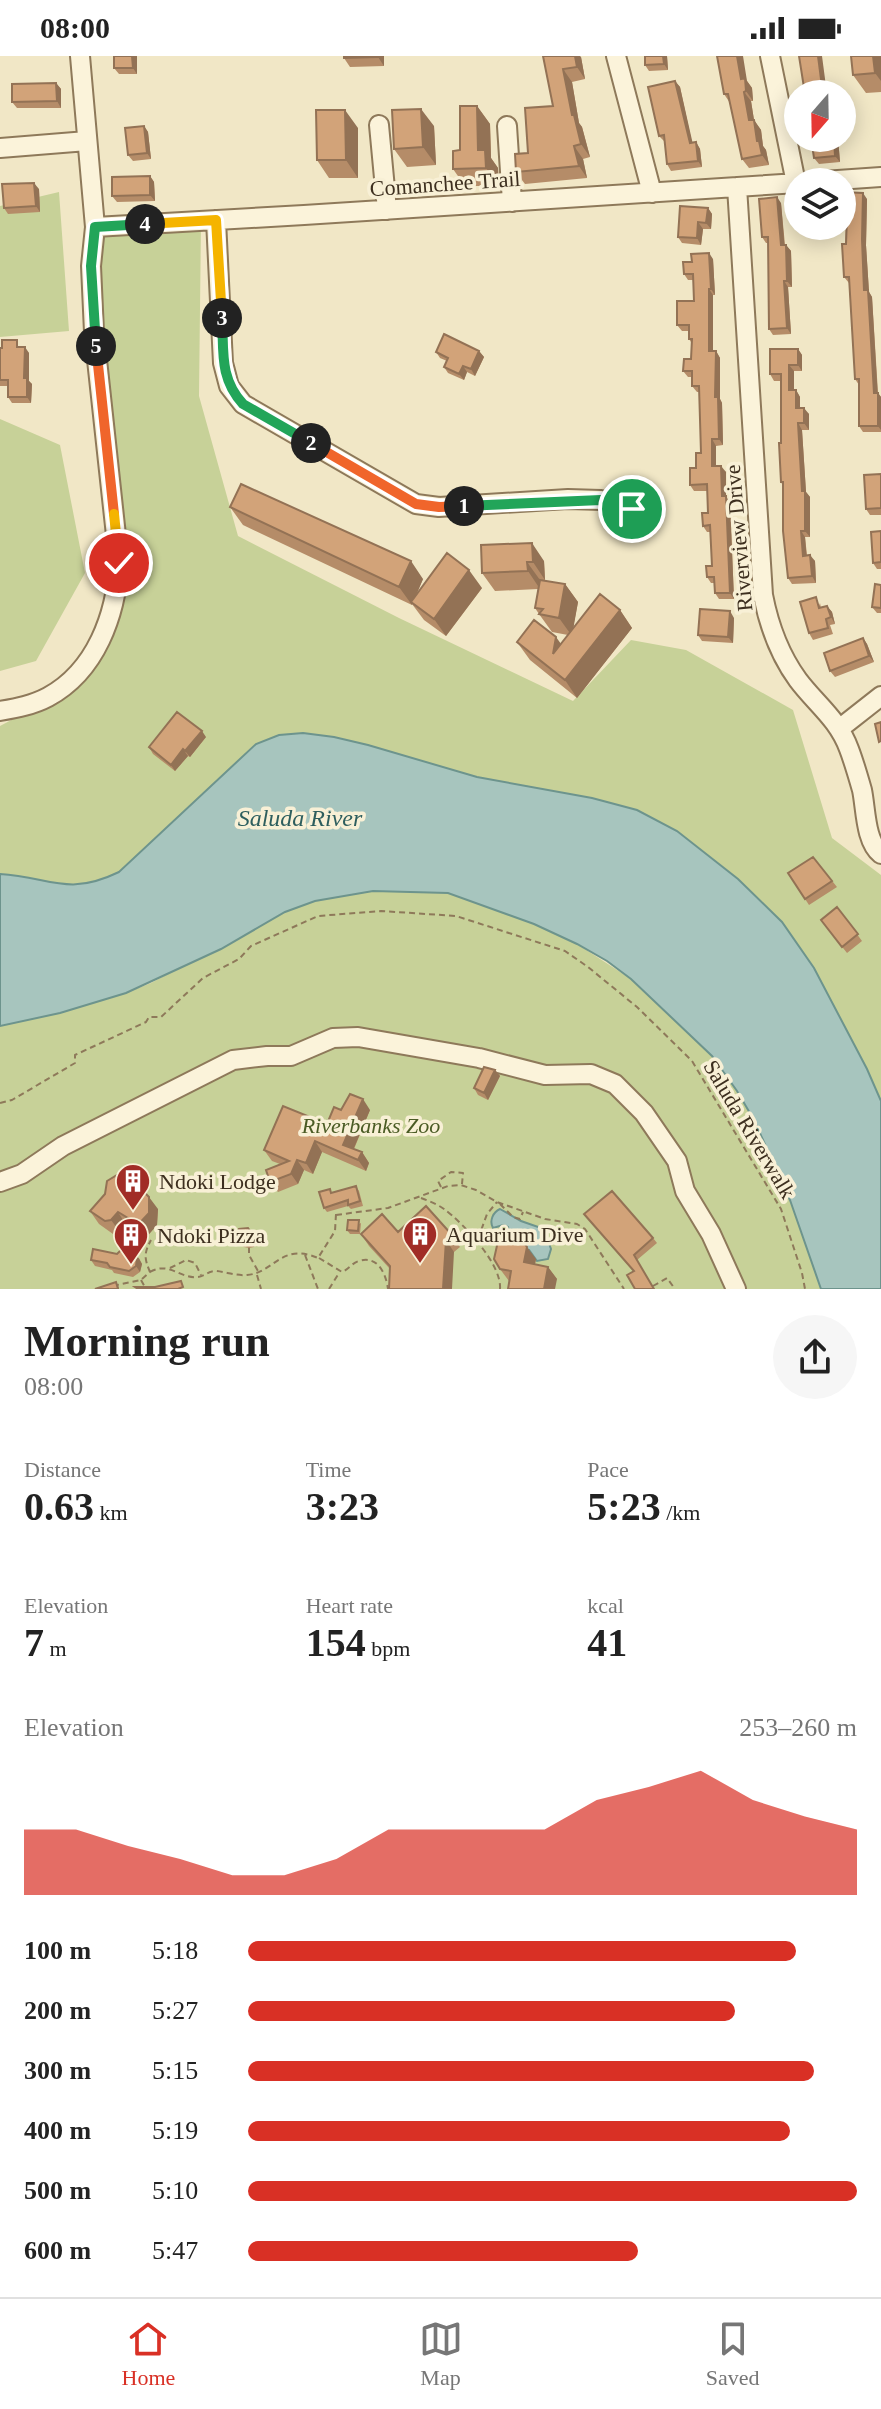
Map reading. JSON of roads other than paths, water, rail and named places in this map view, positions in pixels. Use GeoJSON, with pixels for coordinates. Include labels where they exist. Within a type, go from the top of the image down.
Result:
{"type":"FeatureCollection","features":[{"type":"Feature","properties":{"kind":"street"},"geometry":{"type":"LineString","coordinates":[[0,711],[26,706],[47,697],[74,677],[101,639],[110,618],[117,586],[119,563],[94,332],[91,266],[95,227],[80,56]]}},
{"type":"Feature","properties":{"kind":"street"},"geometry":{"type":"LineString","coordinates":[[616,56],[652,193]]}},
{"type":"Feature","properties":{"kind":"street"},"geometry":{"type":"LineString","coordinates":[[770,56],[797,168]]}},
{"type":"Feature","properties":{"kind":"street"},"geometry":{"type":"LineString","coordinates":[[379,125],[387,210]]}},
{"type":"Feature","properties":{"kind":"street"},"geometry":{"type":"LineString","coordinates":[[507,126],[512,202]]}},
{"type":"Feature","properties":{"kind":"street"},"geometry":{"type":"LineString","coordinates":[[0,148],[87,141]]}},
{"type":"Feature","properties":{"kind":"street","name":"Comanchee Trail"},"geometry":{"type":"LineString","coordinates":[[856,179],[881,177]]}},
{"type":"Feature","properties":{"kind":"street","name":"Comanchee Trail"},"geometry":{"type":"LineString","coordinates":[[95,227],[784,184]]}},
{"type":"Feature","properties":{"kind":"street","name":"Riverview Drive"},"geometry":{"type":"LineString","coordinates":[[737,187],[763,595],[777,646],[799,681],[839,729],[856,767],[869,830],[881,854]]}},
{"type":"Feature","properties":{"kind":"street"},"geometry":{"type":"LineString","coordinates":[[216,220],[223,363],[229,386],[243,404],[406,499],[427,507],[601,500],[632,509]]}},
{"type":"Feature","properties":{"kind":"street"},"geometry":{"type":"LineString","coordinates":[[839,729],[881,696]]}},
{"type":"Feature","properties":{"kind":"street"},"geometry":{"type":"LineString","coordinates":[[0,1182],[22,1174],[63,1146],[233,1060],[291,1056],[333,1038],[358,1037],[479,1058],[545,1075],[591,1074],[615,1084],[644,1113],[677,1161],[688,1197],[711,1234],[736,1289]]}},
{"type":"Feature","properties":{"kind":"water","name":"Saluda River"},"geometry":{"type":"Polygon","coordinates":[[[303,733],[368,745],[477,777],[592,798],[637,810],[677,831],[738,879],[782,922],[814,968],[881,1101],[881,1289],[821,1289],[790,1200],[754,1120],[737,1091],[712,1056],[631,979],[577,944],[534,924],[448,893],[373,891],[315,901],[285,912],[221,949],[126,993],[60,1013],[0,1026],[0,874],[72,884],[86,883],[119,872],[256,744],[279,735],[303,733]]]}},
{"type":"Feature","properties":{"kind":"water"},"geometry":{"type":"Polygon","coordinates":[[[500,1209],[544,1229],[551,1249],[548,1259],[537,1261],[529,1250],[511,1246],[508,1227],[493,1228],[492,1217],[500,1209]]]}},
{"type":"Feature","properties":{"kind":"place","name":"Ndoki Lodge"},"geometry":{"type":"Point","coordinates":[133,1212]}},
{"type":"Feature","properties":{"kind":"place","name":"Aquarium Dive"},"geometry":{"type":"Point","coordinates":[420,1265]}},
{"type":"Feature","properties":{"kind":"place","name":"Ndoki Pizza"},"geometry":{"type":"Point","coordinates":[131,1266]}},
{"type":"Feature","properties":{"kind":"park label","name":"Riverbanks Zoo"},"geometry":{"type":"Point","coordinates":[371,1125]}}]}
